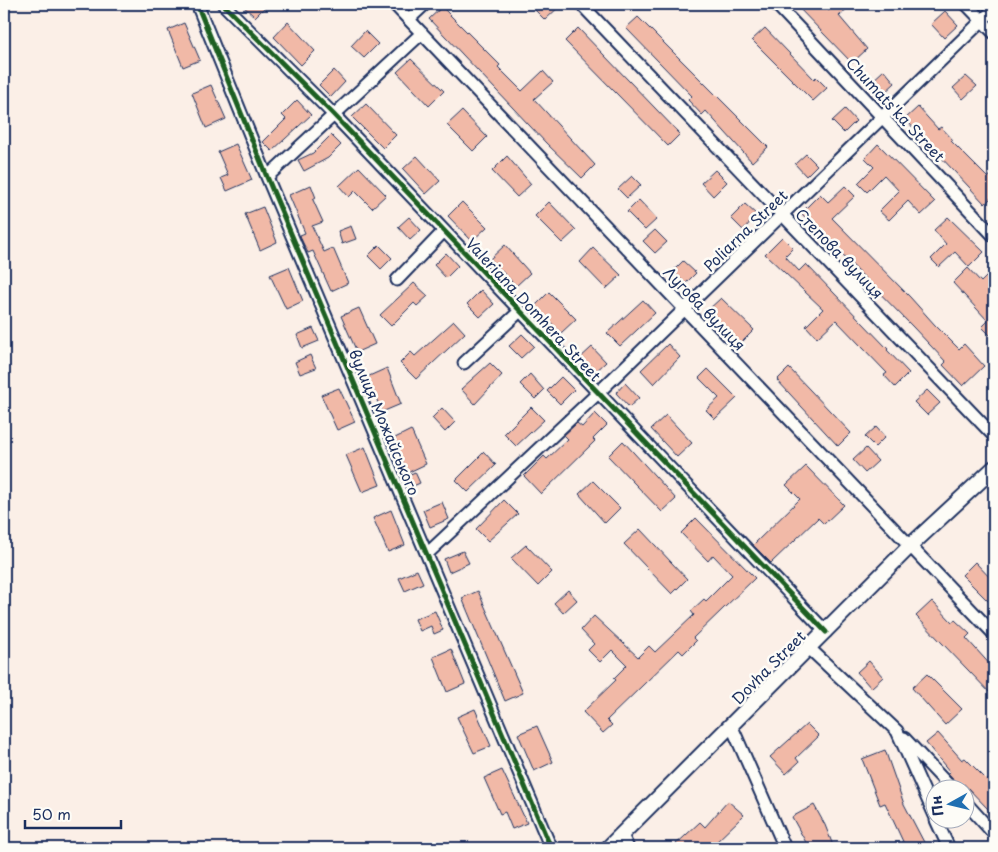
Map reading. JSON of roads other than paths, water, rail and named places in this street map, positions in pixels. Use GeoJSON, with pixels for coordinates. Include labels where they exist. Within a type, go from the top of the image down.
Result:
{"type":"FeatureCollection","features":[{"type":"Feature","properties":{"kind":"street","name":"вулиця Можайського"},"geometry":{"type":"LineString","coordinates":[[197,4],[267,177],[428,553],[548,841],[553,848]]}},
{"type":"Feature","properties":{"kind":"street","name":"Valeriana Domhera Street"},"geometry":{"type":"LineString","coordinates":[[223,4],[334,114],[597,394],[826,632]]}},
{"type":"Feature","properties":{"kind":"street","name":"Лугова вулиця"},"geometry":{"type":"LineString","coordinates":[[394,4],[994,634]]}},
{"type":"Feature","properties":{"kind":"street"},"geometry":{"type":"LineString","coordinates":[[409,19],[425,4]]}},
{"type":"Feature","properties":{"kind":"street","name":"Степова вулиця"},"geometry":{"type":"LineString","coordinates":[[582,4],[994,436]]}},
{"type":"Feature","properties":{"kind":"street","name":"Chumats'ka Street"},"geometry":{"type":"LineString","coordinates":[[776,4],[884,116],[994,236]]}},
{"type":"Feature","properties":{"kind":"street"},"geometry":{"type":"LineString","coordinates":[[966,4],[994,33]]}},
{"type":"Feature","properties":{"kind":"street","name":"Poliarna Street"},"geometry":{"type":"LineString","coordinates":[[428,553],[597,394],[994,8]]}},
{"type":"Feature","properties":{"kind":"street"},"geometry":{"type":"LineString","coordinates":[[267,177],[422,33]]}},
{"type":"Feature","properties":{"kind":"street"},"geometry":{"type":"LineString","coordinates":[[397,280],[444,231]]}},
{"type":"Feature","properties":{"kind":"street"},"geometry":{"type":"LineString","coordinates":[[464,363],[520,311]]}},
{"type":"Feature","properties":{"kind":"street","name":"Dovha Street"},"geometry":{"type":"LineString","coordinates":[[608,848],[732,727],[910,546],[994,468]]}},
{"type":"Feature","properties":{"kind":"street"},"geometry":{"type":"LineString","coordinates":[[809,648],[898,731],[944,780]]}},
{"type":"Feature","properties":{"kind":"street"},"geometry":{"type":"LineString","coordinates":[[732,727],[785,848]]}},
{"type":"Feature","properties":{"kind":"street"},"geometry":{"type":"LineString","coordinates":[[898,731],[926,795]]}},
{"type":"Feature","properties":{"kind":"street"},"geometry":{"type":"LineString","coordinates":[[976,814],[994,834]]}},
{"type":"Feature","properties":{"kind":"street"},"geometry":{"type":"LineString","coordinates":[[941,830],[949,848]]}},
{"type":"Feature","properties":{"kind":"street"},"geometry":{"type":"LineString","coordinates":[[622,835],[628,848]]}}]}
